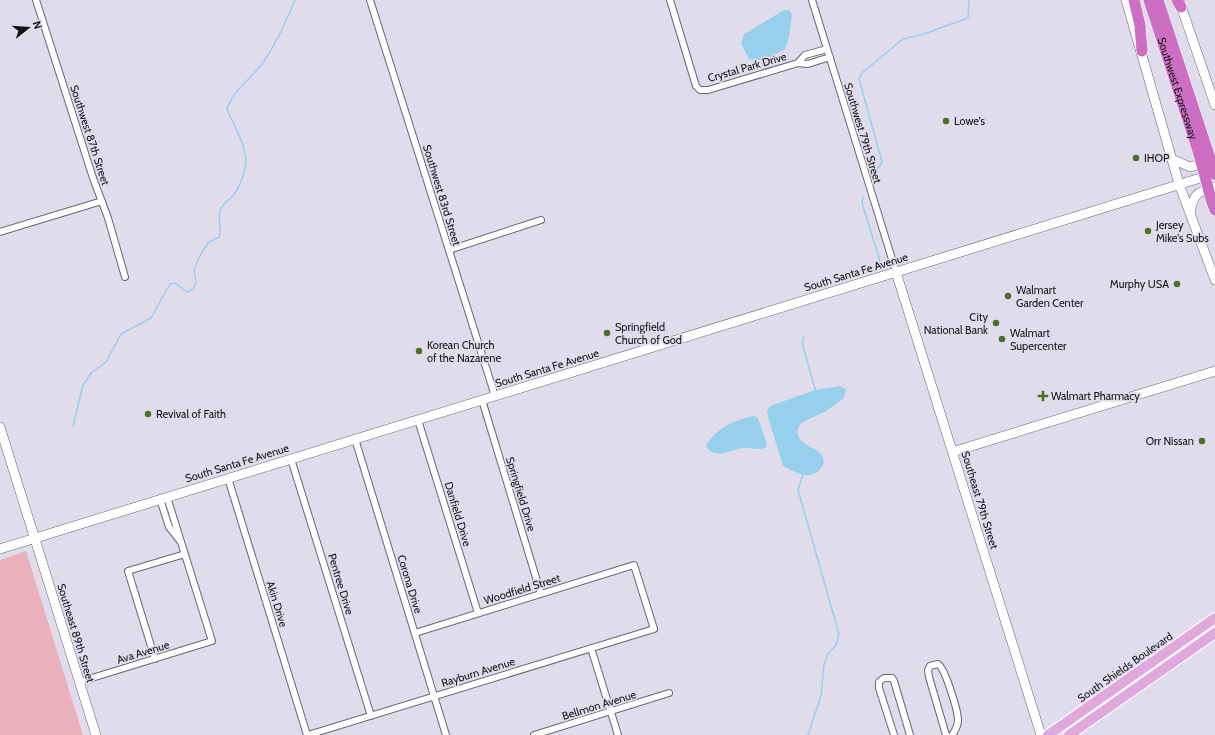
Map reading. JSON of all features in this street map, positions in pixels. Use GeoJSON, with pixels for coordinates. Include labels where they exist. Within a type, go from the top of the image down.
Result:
{"type":"FeatureCollection","features":[{"type":"Feature","properties":{"kind":"highway"},"geometry":{"type":"LineString","coordinates":[[1134,0],[1140,25],[1142,51]]}},
{"type":"Feature","properties":{"kind":"highway","name":"Southwest Expressway"},"geometry":{"type":"LineString","coordinates":[[1148,0],[1207,155]]}},
{"type":"Feature","properties":{"kind":"highway","name":"Southwest Expressway"},"geometry":{"type":"LineString","coordinates":[[1158,0],[1207,155],[1212,175],[1212,199],[1215,210]]}},
{"type":"Feature","properties":{"kind":"main road"},"geometry":{"type":"LineString","coordinates":[[1126,0],[1142,51],[1179,184],[1215,280]]}},
{"type":"Feature","properties":{"kind":"main road"},"geometry":{"type":"LineString","coordinates":[[1179,2],[1215,105]]}},
{"type":"Feature","properties":{"kind":"main road"},"geometry":{"type":"LineString","coordinates":[[1172,160],[1190,167],[1207,155]]}},
{"type":"Feature","properties":{"kind":"main road","name":"South Santa Fe Avenue"},"geometry":{"type":"LineString","coordinates":[[0,549],[1212,175]]}},
{"type":"Feature","properties":{"kind":"main road"},"geometry":{"type":"LineString","coordinates":[[1190,213],[1194,196],[1200,192],[1215,187]]}},
{"type":"Feature","properties":{"kind":"main road","name":"Southeast 79th Street"},"geometry":{"type":"LineString","coordinates":[[896,272],[1041,735]]}},
{"type":"Feature","properties":{"kind":"main road"},"geometry":{"type":"LineString","coordinates":[[952,452],[1215,371]]}},
{"type":"Feature","properties":{"kind":"main road","name":"Southeast 89th Street"},"geometry":{"type":"LineString","coordinates":[[0,427],[96,735]]}},
{"type":"Feature","properties":{"kind":"main road","name":"South Shields Boulevard"},"geometry":{"type":"LineString","coordinates":[[1048,735],[1215,618]]}},
{"type":"Feature","properties":{"kind":"main road"},"geometry":{"type":"LineString","coordinates":[[1069,735],[1215,633]]}},
{"type":"Feature","properties":{"kind":"main road"},"geometry":{"type":"LineString","coordinates":[[1191,635],[1198,644]]}},
{"type":"Feature","properties":{"kind":"street","name":"Southwest 87th Street"},"geometry":{"type":"LineString","coordinates":[[36,0],[108,218],[125,277]]}},
{"type":"Feature","properties":{"kind":"street","name":"Southwest 83rd Street"},"geometry":{"type":"LineString","coordinates":[[370,0],[495,396]]}},
{"type":"Feature","properties":{"kind":"street","name":"Crystal Park Drive"},"geometry":{"type":"LineString","coordinates":[[670,0],[696,86],[700,90],[708,90],[798,63],[808,64],[830,57]]}},
{"type":"Feature","properties":{"kind":"street","name":"Southwest 79th Street"},"geometry":{"type":"LineString","coordinates":[[812,0],[896,272]]}},
{"type":"Feature","properties":{"kind":"street","name":"Crystal Park Drive"},"geometry":{"type":"LineString","coordinates":[[798,63],[806,56],[827,49]]}},
{"type":"Feature","properties":{"kind":"street"},"geometry":{"type":"LineString","coordinates":[[0,232],[102,201]]}},
{"type":"Feature","properties":{"kind":"street"},"geometry":{"type":"LineString","coordinates":[[449,250],[541,220]]}},
{"type":"Feature","properties":{"kind":"street","name":"Springfield Drive"},"geometry":{"type":"LineString","coordinates":[[482,400],[542,594]]}},
{"type":"Feature","properties":{"kind":"street","name":"Danfield Drive"},"geometry":{"type":"LineString","coordinates":[[418,420],[478,613]]}},
{"type":"Feature","properties":{"kind":"street","name":"Corona Drive"},"geometry":{"type":"LineString","coordinates":[[355,439],[446,735]]}},
{"type":"Feature","properties":{"kind":"street","name":"Pentree Drive"},"geometry":{"type":"LineString","coordinates":[[291,459],[371,716]]}},
{"type":"Feature","properties":{"kind":"street","name":"Akin Drive"},"geometry":{"type":"LineString","coordinates":[[228,478],[308,735]]}},
{"type":"Feature","properties":{"kind":"street"},"geometry":{"type":"LineString","coordinates":[[155,659],[128,571],[185,554],[182,544],[169,527],[164,498]]}},
{"type":"Feature","properties":{"kind":"street","name":"Ava Avenue"},"geometry":{"type":"LineString","coordinates":[[79,682],[212,641],[185,554]]}},
{"type":"Feature","properties":{"kind":"street","name":"Woodfield Street"},"geometry":{"type":"LineString","coordinates":[[415,633],[634,565],[654,628]]}},
{"type":"Feature","properties":{"kind":"street","name":"Rayburn Avenue"},"geometry":{"type":"LineString","coordinates":[[308,735],[654,628]]}},
{"type":"Feature","properties":{"kind":"street"},"geometry":{"type":"LineString","coordinates":[[591,648],[618,735]]}},
{"type":"Feature","properties":{"kind":"street"},"geometry":{"type":"LineString","coordinates":[[946,735],[928,670],[930,666],[938,664],[944,670],[958,717],[956,728],[952,735]]}},
{"type":"Feature","properties":{"kind":"street"},"geometry":{"type":"LineString","coordinates":[[894,735],[879,688],[879,682],[884,678],[892,678],[894,681],[910,735]]}},
{"type":"Feature","properties":{"kind":"street","name":"Bellmon Avenue"},"geometry":{"type":"LineString","coordinates":[[534,735],[669,693]]}},
{"type":"Feature","properties":{"kind":"shaded area"},"geometry":{"type":"Polygon","coordinates":[[[26,551],[83,735],[0,735],[0,560],[26,551]]]}},
{"type":"Feature","properties":{"kind":"water"},"geometry":{"type":"Polygon","coordinates":[[[784,10],[789,10],[792,14],[789,38],[785,49],[773,56],[763,59],[749,59],[741,44],[744,34],[784,10]]]}},
{"type":"Feature","properties":{"kind":"water"},"geometry":{"type":"Polygon","coordinates":[[[839,386],[846,389],[844,398],[826,411],[801,423],[797,431],[799,438],[803,442],[816,450],[822,456],[824,460],[821,468],[813,474],[804,475],[783,466],[768,417],[767,411],[770,406],[815,390],[839,386]]]}},
{"type":"Feature","properties":{"kind":"water"},"geometry":{"type":"Polygon","coordinates":[[[754,416],[758,418],[767,444],[766,447],[759,449],[742,448],[725,453],[714,453],[706,446],[720,430],[733,422],[754,416]]]}},
{"type":"Feature","properties":{"kind":"waterway"},"geometry":{"type":"LineString","coordinates":[[73,426],[83,385],[92,372],[106,362],[121,334],[151,318],[170,284],[175,283],[187,292],[193,289],[196,283],[194,269],[208,243],[219,237],[219,215],[221,209],[235,193],[242,180],[245,169],[246,160],[244,150],[227,109],[234,95],[269,54],[295,0]]}},
{"type":"Feature","properties":{"kind":"waterway"},"geometry":{"type":"LineString","coordinates":[[873,176],[882,162],[859,79],[862,73],[903,39],[924,34],[968,18],[969,0]]}},
{"type":"Feature","properties":{"kind":"waterway"},"geometry":{"type":"LineString","coordinates":[[856,272],[876,266],[880,261],[862,203],[863,196]]}},
{"type":"Feature","properties":{"kind":"waterway"},"geometry":{"type":"LineString","coordinates":[[804,336],[802,343],[816,392]]}},
{"type":"Feature","properties":{"kind":"waterway"},"geometry":{"type":"LineString","coordinates":[[803,474],[798,490],[839,634],[836,645],[828,654],[824,664],[821,696],[808,735]]}},
{"type":"Feature","properties":{"kind":"place","name":"Lowe's"},"geometry":{"type":"Point","coordinates":[946,121]}},
{"type":"Feature","properties":{"kind":"place","name":"IHOP"},"geometry":{"type":"Point","coordinates":[1136,158]}},
{"type":"Feature","properties":{"kind":"place","name":"Jersey Mike's Subs"},"geometry":{"type":"Point","coordinates":[1148,231]}},
{"type":"Feature","properties":{"kind":"place","name":"Murphy USA"},"geometry":{"type":"Point","coordinates":[1177,284]}},
{"type":"Feature","properties":{"kind":"place","name":"Walmart Garden Center"},"geometry":{"type":"Point","coordinates":[1008,296]}},
{"type":"Feature","properties":{"kind":"place","name":"City National Bank"},"geometry":{"type":"Point","coordinates":[996,323]}},
{"type":"Feature","properties":{"kind":"place","name":"Springfield Church of God"},"geometry":{"type":"Point","coordinates":[607,333]}},
{"type":"Feature","properties":{"kind":"place","name":"Walmart Supercenter"},"geometry":{"type":"Point","coordinates":[1002,339]}},
{"type":"Feature","properties":{"kind":"place","name":"Korean Church of the Nazarene"},"geometry":{"type":"Point","coordinates":[419,351]}},
{"type":"Feature","properties":{"kind":"place","name":"Walmart Pharmacy"},"geometry":{"type":"Point","coordinates":[1043,396]}},
{"type":"Feature","properties":{"kind":"place","name":"Revival of Faith"},"geometry":{"type":"Point","coordinates":[148,414]}},
{"type":"Feature","properties":{"kind":"place","name":"Orr Nissan"},"geometry":{"type":"Point","coordinates":[1202,441]}}]}
